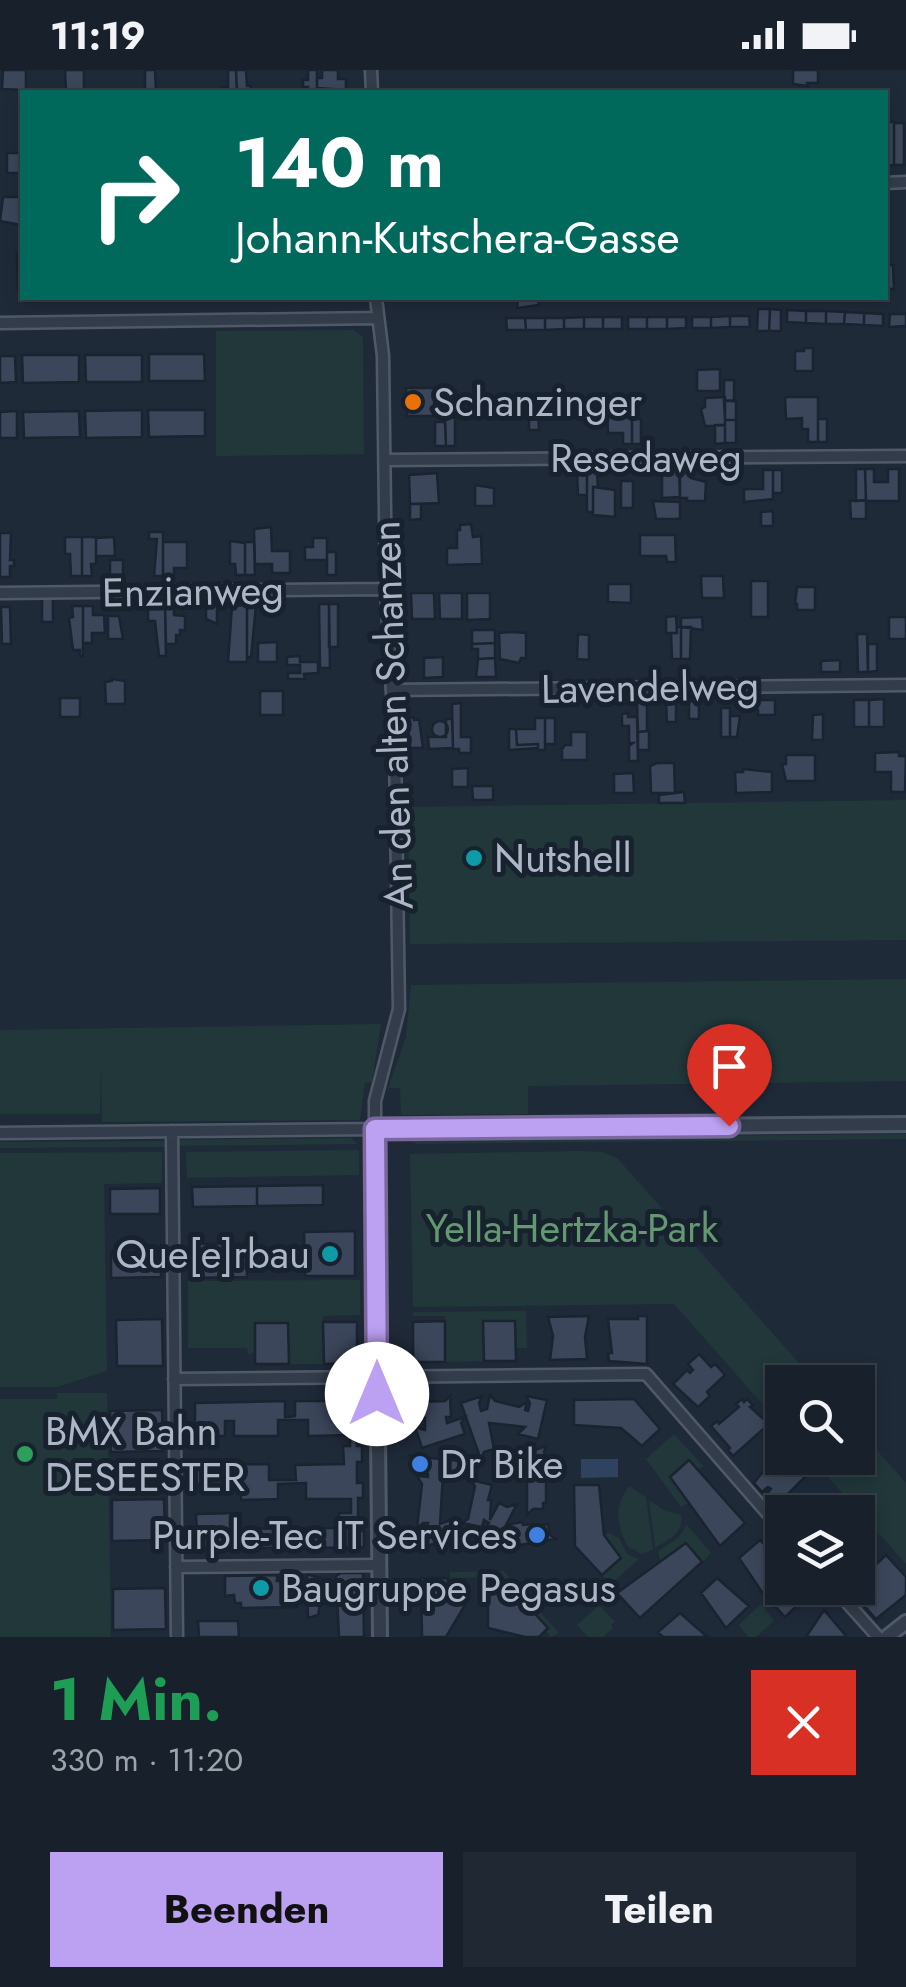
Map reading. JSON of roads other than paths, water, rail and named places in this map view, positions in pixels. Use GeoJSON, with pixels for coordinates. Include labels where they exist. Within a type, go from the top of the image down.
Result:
{"type":"FeatureCollection","features":[{"type":"Feature","properties":{"kind":"street","name":"An den alten Schanzen"},"geometry":{"type":"LineString","coordinates":[[375,1129],[374,1108],[380,1078],[398,1020],[384,356],[376,300]]}},
{"type":"Feature","properties":{"kind":"street"},"geometry":{"type":"LineString","coordinates":[[0,323],[377,318]]}},
{"type":"Feature","properties":{"kind":"street","name":"Resedaweg"},"geometry":{"type":"LineString","coordinates":[[385,460],[906,456]]}},
{"type":"Feature","properties":{"kind":"street","name":"Enzianweg"},"geometry":{"type":"LineString","coordinates":[[0,593],[386,590]]}},
{"type":"Feature","properties":{"kind":"street","name":"Lavendelweg"},"geometry":{"type":"LineString","coordinates":[[394,690],[906,685]]}},
{"type":"Feature","properties":{"kind":"street"},"geometry":{"type":"LineString","coordinates":[[0,1133],[906,1124]]}},
{"type":"Feature","properties":{"kind":"street"},"geometry":{"type":"LineString","coordinates":[[375,1129],[380,1637]]}},
{"type":"Feature","properties":{"kind":"street"},"geometry":{"type":"LineString","coordinates":[[172,1131],[178,1637]]}},
{"type":"Feature","properties":{"kind":"street"},"geometry":{"type":"LineString","coordinates":[[174,1379],[646,1374],[765,1510]]}},
{"type":"Feature","properties":{"kind":"street"},"geometry":{"type":"LineString","coordinates":[[176,1567],[378,1566]]}},
{"type":"Feature","properties":{"kind":"street"},"geometry":{"type":"LineString","coordinates":[[849,1605],[878,1637]]}},
{"type":"Feature","properties":{"kind":"street"},"geometry":{"type":"LineString","coordinates":[[887,1637],[906,1622]]}},
{"type":"Feature","properties":{"kind":"water"},"geometry":{"type":"Polygon","coordinates":[[[581,1459],[618,1459],[618,1477],[581,1478],[581,1459]]]}},
{"type":"Feature","properties":{"kind":"place","name":"Schanzinger"},"geometry":{"type":"Point","coordinates":[413,402]}},
{"type":"Feature","properties":{"kind":"place","name":"Nutshell"},"geometry":{"type":"Point","coordinates":[474,858]}},
{"type":"Feature","properties":{"kind":"place","name":"Que[e]rbau"},"geometry":{"type":"Point","coordinates":[330,1254]}},
{"type":"Feature","properties":{"kind":"place","name":"BMX Bahn DESEESTER"},"geometry":{"type":"Point","coordinates":[25,1454]}},
{"type":"Feature","properties":{"kind":"place","name":"Dr Bike"},"geometry":{"type":"Point","coordinates":[420,1464]}},
{"type":"Feature","properties":{"kind":"place","name":"Purple-Tec IT Services"},"geometry":{"type":"Point","coordinates":[537,1535]}},
{"type":"Feature","properties":{"kind":"place","name":"Baugruppe Pegasus"},"geometry":{"type":"Point","coordinates":[261,1588]}},
{"type":"Feature","properties":{"kind":"park label","name":"Yella-Hertzka-Park"},"geometry":{"type":"Point","coordinates":[572,1228]}}]}
